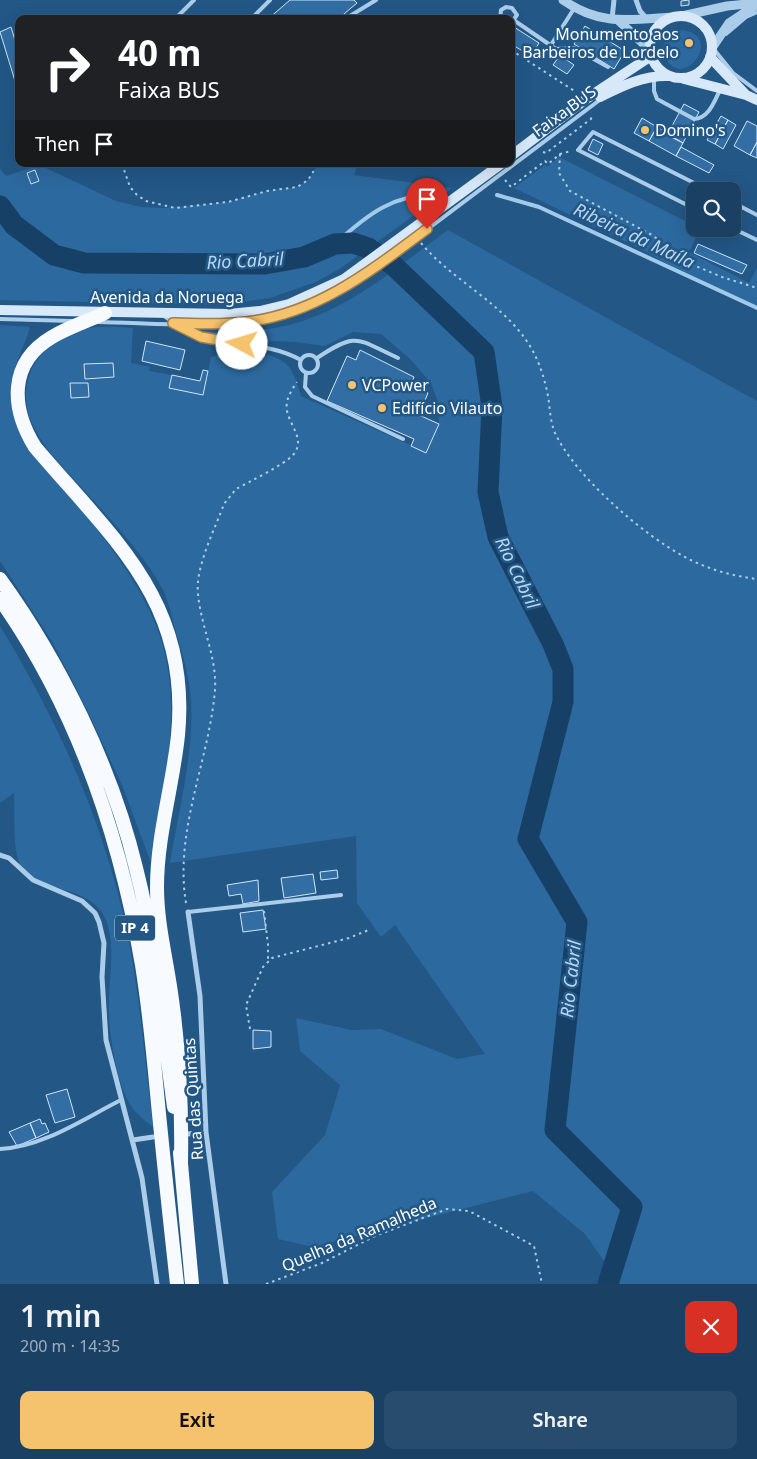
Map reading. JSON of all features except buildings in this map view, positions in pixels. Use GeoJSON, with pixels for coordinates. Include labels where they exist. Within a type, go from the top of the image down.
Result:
{"type":"FeatureCollection","features":[{"type":"Feature","properties":{"kind":"highway"},"geometry":{"type":"LineString","coordinates":[[105,313],[52,337],[28,357],[19,384],[19,412],[35,447],[140,571],[160,610],[174,652],[180,713],[157,885],[159,923],[170,986],[180,1077],[181,1162]]}},
{"type":"Feature","properties":{"kind":"highway","name":"IP 4"},"geometry":{"type":"LineString","coordinates":[[0,579],[26,616],[74,705],[106,775],[131,847],[150,933],[181,1162],[192,1284]]}},
{"type":"Feature","properties":{"kind":"highway","name":"IP 4"},"geometry":{"type":"LineString","coordinates":[[0,599],[24,637],[64,711],[96,787],[119,859],[136,932],[147,996],[177,1284]]}},
{"type":"Feature","properties":{"kind":"main road"},"geometry":{"type":"LineString","coordinates":[[669,76],[655,64],[650,53],[651,38],[655,29],[677,16],[700,22],[711,38],[711,52],[699,73],[680,78]]}},
{"type":"Feature","properties":{"kind":"main road"},"geometry":{"type":"LineString","coordinates":[[711,52],[746,94]]}},
{"type":"Feature","properties":{"kind":"main road"},"geometry":{"type":"LineString","coordinates":[[515,153],[650,53]]}},
{"type":"Feature","properties":{"kind":"main road"},"geometry":{"type":"LineString","coordinates":[[568,114],[624,86],[655,76],[680,78],[746,94],[757,100]]}},
{"type":"Feature","properties":{"kind":"main road","name":"Avenida da Noruega"},"geometry":{"type":"LineString","coordinates":[[0,310],[229,314],[260,311],[289,304],[367,269],[497,167]]}},
{"type":"Feature","properties":{"kind":"street"},"geometry":{"type":"LineString","coordinates":[[562,0],[599,18],[615,21],[677,16],[727,6],[757,4]]}},
{"type":"Feature","properties":{"kind":"street"},"geometry":{"type":"LineString","coordinates":[[614,0],[615,21],[650,53]]}},
{"type":"Feature","properties":{"kind":"street"},"geometry":{"type":"LineString","coordinates":[[636,0],[640,11],[648,19]]}},
{"type":"Feature","properties":{"kind":"street"},"geometry":{"type":"LineString","coordinates":[[711,52],[729,23],[757,4]]}},
{"type":"Feature","properties":{"kind":"street"},"geometry":{"type":"LineString","coordinates":[[0,855],[9,858],[33,880],[82,901],[95,914],[99,922],[104,943],[102,977],[106,1040],[142,1178],[157,1284]]}},
{"type":"Feature","properties":{"kind":"street","name":"Rua das Quintas"},"geometry":{"type":"LineString","coordinates":[[188,912],[200,996],[206,1132],[226,1284]]}},
{"type":"Feature","properties":{"kind":"street"},"geometry":{"type":"LineString","coordinates":[[188,1134],[206,1132]]}},
{"type":"Feature","properties":{"kind":"street"},"geometry":{"type":"LineString","coordinates":[[133,1140],[153,1137]]}},
{"type":"Feature","properties":{"kind":"lane"},"geometry":{"type":"LineString","coordinates":[[179,15],[194,0]]}},
{"type":"Feature","properties":{"kind":"lane"},"geometry":{"type":"LineString","coordinates":[[255,15],[270,0]]}},
{"type":"Feature","properties":{"kind":"lane"},"geometry":{"type":"LineString","coordinates":[[352,15],[376,0]]}},
{"type":"Feature","properties":{"kind":"lane"},"geometry":{"type":"LineString","coordinates":[[500,15],[501,10],[509,7],[516,12],[515,15]]}},
{"type":"Feature","properties":{"kind":"lane"},"geometry":{"type":"LineString","coordinates":[[551,45],[575,7]]}},
{"type":"Feature","properties":{"kind":"lane"},"geometry":{"type":"LineString","coordinates":[[757,12],[739,22],[711,52],[737,77],[757,91]]}},
{"type":"Feature","properties":{"kind":"lane"},"geometry":{"type":"LineString","coordinates":[[515,23],[561,50],[577,49],[608,68]]}},
{"type":"Feature","properties":{"kind":"lane"},"geometry":{"type":"LineString","coordinates":[[655,76],[654,91],[657,98],[694,119],[701,118],[708,112],[721,88]]}},
{"type":"Feature","properties":{"kind":"lane","name":"Faixa BUS"},"geometry":{"type":"LineString","coordinates":[[515,161],[585,111],[624,86]]}},
{"type":"Feature","properties":{"kind":"lane"},"geometry":{"type":"LineString","coordinates":[[686,204],[578,150],[593,132],[692,182]]}},
{"type":"Feature","properties":{"kind":"lane","name":"Faixa BUS"},"geometry":{"type":"LineString","coordinates":[[414,234],[507,167]]}},
{"type":"Feature","properties":{"kind":"lane"},"geometry":{"type":"LineString","coordinates":[[741,207],[757,215]]}},
{"type":"Feature","properties":{"kind":"lane"},"geometry":{"type":"LineString","coordinates":[[741,232],[757,240]]}},
{"type":"Feature","properties":{"kind":"lane"},"geometry":{"type":"LineString","coordinates":[[0,319],[225,324],[278,316],[323,299],[367,269]]}},
{"type":"Feature","properties":{"kind":"lane"},"geometry":{"type":"LineString","coordinates":[[162,314],[191,333],[210,340],[271,347],[301,360]]}},
{"type":"Feature","properties":{"kind":"lane"},"geometry":{"type":"LineString","coordinates":[[317,358],[343,342],[354,339],[398,358]]}},
{"type":"Feature","properties":{"kind":"lane"},"geometry":{"type":"LineString","coordinates":[[317,358],[308,355],[301,360],[300,365],[305,373],[305,387],[312,396],[403,439]]}},
{"type":"Feature","properties":{"kind":"lane"},"geometry":{"type":"LineString","coordinates":[[305,373],[316,371],[319,363],[317,358]]}},
{"type":"Feature","properties":{"kind":"lane"},"geometry":{"type":"LineString","coordinates":[[188,912],[341,895]]}},
{"type":"Feature","properties":{"kind":"lane"},"geometry":{"type":"LineString","coordinates":[[0,1149],[17,1148],[43,1140],[121,1100]]}},
{"type":"Feature","properties":{"kind":"path"},"geometry":{"type":"LineString","coordinates":[[515,53],[586,99]]}},
{"type":"Feature","properties":{"kind":"path"},"geometry":{"type":"LineString","coordinates":[[538,152],[546,152],[591,119],[592,112]]}},
{"type":"Feature","properties":{"kind":"path"},"geometry":{"type":"LineString","coordinates":[[504,178],[511,187],[545,161],[548,164],[560,154],[578,150]]}},
{"type":"Feature","properties":{"kind":"path"},"geometry":{"type":"LineString","coordinates":[[560,154],[559,173],[570,191],[652,235],[691,264],[722,277],[757,288]]}},
{"type":"Feature","properties":{"kind":"path"},"geometry":{"type":"LineString","coordinates":[[123,167],[130,187],[137,195],[151,203],[175,208],[228,202],[271,190],[297,187],[308,180],[316,167]]}},
{"type":"Feature","properties":{"kind":"path"},"geometry":{"type":"LineString","coordinates":[[414,234],[454,276],[498,311],[524,338],[542,372],[555,432],[564,448],[599,490],[632,520],[685,557],[731,576],[757,579]]}},
{"type":"Feature","properties":{"kind":"path"},"geometry":{"type":"LineString","coordinates":[[188,912],[184,889],[186,841],[206,749],[215,690],[215,668],[197,593],[199,574],[224,504],[230,496],[259,475],[284,462],[293,454],[297,447],[298,438],[287,410],[287,402],[305,373]]}},
{"type":"Feature","properties":{"kind":"path"},"geometry":{"type":"LineString","coordinates":[[263,903],[268,961]]}},
{"type":"Feature","properties":{"kind":"path"},"geometry":{"type":"LineString","coordinates":[[250,1029],[246,1005],[268,961],[276,955],[349,938],[371,929]]}},
{"type":"Feature","properties":{"kind":"path","name":"Quelha da Ramalheda"},"geometry":{"type":"LineString","coordinates":[[266,1284],[322,1264],[375,1236],[447,1209],[469,1211],[534,1246],[542,1284]]}},
{"type":"Feature","properties":{"kind":"shaded area"},"geometry":{"type":"Polygon","coordinates":[[[680,30],[694,34],[700,41],[701,50],[697,59],[690,66],[682,69],[673,67],[663,52],[664,44],[669,36],[680,30]]]}},
{"type":"Feature","properties":{"kind":"shaded area"},"geometry":{"type":"Polygon","coordinates":[[[559,157],[686,221],[686,237],[696,237],[689,252],[749,283],[757,268],[757,308],[696,281],[645,251],[514,188],[545,165],[547,167],[559,157]]]}},
{"type":"Feature","properties":{"kind":"shaded area"},"geometry":{"type":"Polygon","coordinates":[[[33,167],[44,167],[116,201],[141,207],[163,208],[228,202],[267,191],[297,187],[308,180],[316,167],[357,167],[354,175],[452,188],[341,268],[316,282],[270,298],[218,305],[0,300],[0,169],[6,176],[33,167]]]}},
{"type":"Feature","properties":{"kind":"shaded area"},"geometry":{"type":"Polygon","coordinates":[[[448,230],[757,401],[757,1284],[620,1284],[585,1234],[533,1191],[313,1247],[278,1239],[272,1192],[325,1135],[340,1085],[300,1051],[296,1018],[352,1030],[381,1029],[457,1059],[485,1054],[395,925],[381,937],[357,903],[356,836],[170,863],[188,763],[191,702],[183,656],[169,606],[164,592],[146,563],[49,450],[36,431],[29,414],[26,396],[29,377],[32,368],[43,353],[74,332],[95,327],[133,328],[131,363],[150,367],[149,371],[172,375],[170,388],[203,395],[211,357],[230,353],[263,354],[282,361],[289,367],[295,377],[301,396],[426,452],[439,424],[438,402],[431,383],[410,359],[381,334],[353,332],[325,346],[295,342],[245,340],[192,331],[247,331],[280,327],[304,321],[326,312],[369,288],[448,230]]]}},
{"type":"Feature","properties":{"kind":"shaded area"},"geometry":{"type":"Polygon","coordinates":[[[0,325],[30,327],[14,372],[11,391],[14,404],[72,495],[117,556],[137,587],[161,639],[168,667],[171,723],[165,779],[151,863],[122,785],[89,714],[53,643],[0,561],[0,325]]]}},
{"type":"Feature","properties":{"kind":"shaded area"},"geometry":{"type":"Polygon","coordinates":[[[0,626],[41,698],[60,736],[77,773],[106,851],[132,956],[153,1127],[131,1106],[125,1095],[116,1068],[109,1021],[111,948],[106,920],[99,908],[88,899],[49,885],[27,874],[17,858],[14,830],[14,793],[0,803],[0,626]]]}},
{"type":"Feature","properties":{"kind":"waterway","name":"Ribeira da Maíla"},"geometry":{"type":"LineString","coordinates":[[335,244],[359,223],[395,202],[408,197],[440,192]]}},
{"type":"Feature","properties":{"kind":"waterway","name":"Ribeira da Maíla"},"geometry":{"type":"LineString","coordinates":[[497,195],[539,207],[757,308]]}},
{"type":"Feature","properties":{"kind":"waterway","name":"Rio Cabril"},"geometry":{"type":"LineString","coordinates":[[0,206],[14,225],[54,255],[84,263],[265,264],[304,257],[335,244],[353,243],[368,248],[393,265],[484,352],[492,407],[488,492],[498,537],[553,644],[563,669],[563,702],[528,839],[577,922],[555,1130],[632,1207],[608,1284]]}},
{"type":"Feature","properties":{"kind":"place","name":"Monumento aos Barbeiros de Lordelo"},"geometry":{"type":"Point","coordinates":[689,43]}},
{"type":"Feature","properties":{"kind":"place","name":"Domino's"},"geometry":{"type":"Point","coordinates":[645,130]}},
{"type":"Feature","properties":{"kind":"place","name":"VCPower"},"geometry":{"type":"Point","coordinates":[352,385]}},
{"type":"Feature","properties":{"kind":"place","name":"Edifício Vilauto"},"geometry":{"type":"Point","coordinates":[382,408]}},
{"type":"Feature","properties":{"kind":"route"},"geometry":{"type":"LineString","coordinates":[[242,344],[210,340],[191,333],[173,323],[225,324],[248,322],[296,311],[352,284],[427,229]]}}]}
